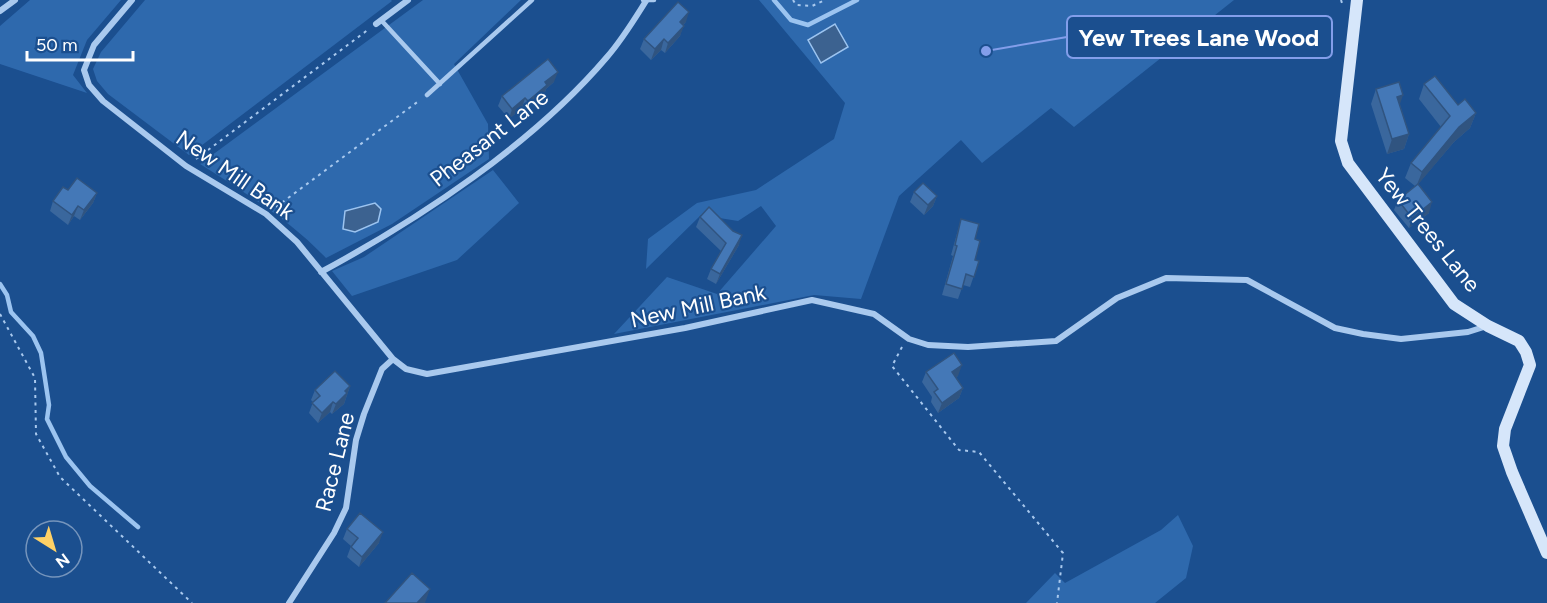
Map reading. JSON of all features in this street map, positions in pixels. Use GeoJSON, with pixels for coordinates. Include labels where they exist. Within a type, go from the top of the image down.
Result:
{"type":"FeatureCollection","features":[{"type":"Feature","properties":{"kind":"street"},"geometry":{"type":"LineString","coordinates":[[0,12],[15,0]]}},
{"type":"Feature","properties":{"kind":"street","name":"New Mill Bank"},"geometry":{"type":"LineString","coordinates":[[132,0],[94,45],[84,70],[89,85],[103,101],[186,166],[266,214],[297,242],[393,359],[406,369],[427,374],[685,328],[812,300],[874,314],[909,339],[928,345],[968,347],[1056,341],[1117,298],[1166,278],[1247,280],[1335,328],[1363,334],[1401,339],[1468,332],[1488,326]]}},
{"type":"Feature","properties":{"kind":"street","name":"Pheasant Lane"},"geometry":{"type":"LineString","coordinates":[[321,272],[371,245],[502,155],[565,101],[608,57],[647,0]]}},
{"type":"Feature","properties":{"kind":"street","name":"Yew Trees Lane"},"geometry":{"type":"LineString","coordinates":[[1357,0],[1341,141],[1348,163],[1454,304],[1488,326],[1519,341],[1527,352],[1530,365],[1505,429],[1503,446],[1547,553]]}},
{"type":"Feature","properties":{"kind":"street"},"geometry":{"type":"LineString","coordinates":[[378,22],[404,1]]}},
{"type":"Feature","properties":{"kind":"street","name":"Race Lane"},"geometry":{"type":"LineString","coordinates":[[289,603],[334,533],[346,508],[356,440],[364,414],[382,369],[393,359]]}},
{"type":"Feature","properties":{"kind":"lane"},"geometry":{"type":"LineString","coordinates":[[427,95],[532,0]]}},
{"type":"Feature","properties":{"kind":"lane"},"geometry":{"type":"LineString","coordinates":[[378,22],[440,84]]}},
{"type":"Feature","properties":{"kind":"path"},"geometry":{"type":"LineString","coordinates":[[793,0],[796,5],[812,6],[825,0]]}},
{"type":"Feature","properties":{"kind":"path"},"geometry":{"type":"LineString","coordinates":[[186,166],[378,22]]}},
{"type":"Feature","properties":{"kind":"path"},"geometry":{"type":"LineString","coordinates":[[266,214],[427,95]]}},
{"type":"Feature","properties":{"kind":"path"},"geometry":{"type":"LineString","coordinates":[[0,314],[35,378],[36,434],[60,477],[192,603]]}},
{"type":"Feature","properties":{"kind":"path"},"geometry":{"type":"LineString","coordinates":[[904,343],[892,366],[959,450],[979,452],[1063,553],[1057,603]]}},
{"type":"Feature","properties":{"kind":"shaded area"},"geometry":{"type":"Polygon","coordinates":[[[30,0],[121,0],[87,40],[73,75],[87,93],[0,64],[0,26],[30,0]]]}},
{"type":"Feature","properties":{"kind":"shaded area"},"geometry":{"type":"Polygon","coordinates":[[[145,0],[392,1],[189,155],[108,94],[97,81],[93,69],[101,52],[145,0]]]}},
{"type":"Feature","properties":{"kind":"shaded area"},"geometry":{"type":"Polygon","coordinates":[[[423,0],[521,0],[454,64],[488,124],[489,159],[392,224],[326,258],[282,219],[200,164],[423,0]]]}},
{"type":"Feature","properties":{"kind":"shaded area"},"geometry":{"type":"Polygon","coordinates":[[[759,0],[1234,0],[1074,127],[1051,108],[982,163],[961,140],[899,196],[861,299],[814,295],[614,334],[667,277],[717,294],[776,226],[761,206],[738,221],[701,215],[646,269],[648,239],[697,203],[756,190],[834,139],[845,103],[759,0]]]}},
{"type":"Feature","properties":{"kind":"shaded area"},"geometry":{"type":"Polygon","coordinates":[[[835,24],[848,47],[821,63],[808,40],[835,24]]]}},
{"type":"Feature","properties":{"kind":"shaded area"},"geometry":{"type":"Polygon","coordinates":[[[493,170],[519,203],[457,260],[352,296],[332,271],[364,257],[493,170]]]}},
{"type":"Feature","properties":{"kind":"shaded area"},"geometry":{"type":"Polygon","coordinates":[[[375,203],[381,209],[378,222],[355,232],[343,229],[345,211],[375,203]]]}},
{"type":"Feature","properties":{"kind":"shaded area"},"geometry":{"type":"Polygon","coordinates":[[[1178,515],[1193,546],[1186,578],[1155,603],[1026,603],[1055,573],[1065,583],[1161,530],[1178,515]]]}},
{"type":"Feature","properties":{"kind":"building"},"geometry":{"type":"Polygon","coordinates":[[[678,2],[689,12],[680,22],[684,26],[668,43],[664,39],[655,49],[644,39],[678,2]]]}},
{"type":"Feature","properties":{"kind":"building"},"geometry":{"type":"Polygon","coordinates":[[[548,59],[558,72],[545,82],[547,85],[528,101],[525,98],[512,109],[502,96],[548,59]]]}},
{"type":"Feature","properties":{"kind":"building"},"geometry":{"type":"Polygon","coordinates":[[[1435,76],[1458,105],[1465,99],[1476,113],[1459,127],[1422,172],[1411,163],[1450,116],[1424,84],[1435,76]]]}},
{"type":"Feature","properties":{"kind":"building"},"geometry":{"type":"Polygon","coordinates":[[[1399,82],[1403,95],[1397,97],[1409,134],[1392,139],[1376,89],[1399,82]]]}},
{"type":"Feature","properties":{"kind":"building"},"geometry":{"type":"Polygon","coordinates":[[[77,178],[97,193],[84,210],[78,206],[72,215],[53,201],[63,187],[68,190],[77,178]]]}},
{"type":"Feature","properties":{"kind":"building"},"geometry":{"type":"Polygon","coordinates":[[[923,183],[937,196],[928,205],[914,192],[923,183]]]}},
{"type":"Feature","properties":{"kind":"building"},"geometry":{"type":"Polygon","coordinates":[[[1418,184],[1432,202],[1412,218],[1398,200],[1418,184]]]}},
{"type":"Feature","properties":{"kind":"building"},"geometry":{"type":"Polygon","coordinates":[[[709,207],[733,231],[742,235],[720,274],[711,269],[726,243],[700,217],[709,207]]]}},
{"type":"Feature","properties":{"kind":"building"},"geometry":{"type":"Polygon","coordinates":[[[961,219],[979,224],[975,239],[980,241],[975,260],[979,261],[974,277],[966,274],[962,289],[946,284],[957,246],[955,245],[961,219]]]}},
{"type":"Feature","properties":{"kind":"building"},"geometry":{"type":"Polygon","coordinates":[[[954,353],[962,365],[952,372],[963,388],[942,403],[934,392],[938,389],[926,372],[954,353]]]}},
{"type":"Feature","properties":{"kind":"building"},"geometry":{"type":"Polygon","coordinates":[[[335,371],[350,386],[345,391],[347,393],[336,404],[333,402],[322,413],[312,403],[320,396],[315,390],[335,371]]]}},
{"type":"Feature","properties":{"kind":"building"},"geometry":{"type":"Polygon","coordinates":[[[360,513],[383,532],[362,557],[351,547],[358,538],[347,529],[360,513]]]}},
{"type":"Feature","properties":{"kind":"building"},"geometry":{"type":"Polygon","coordinates":[[[412,573],[430,589],[417,603],[385,603],[412,573]]]}},
{"type":"Feature","properties":{"kind":"waterway"},"geometry":{"type":"LineString","coordinates":[[774,0],[791,20],[808,25],[857,0]]}},
{"type":"Feature","properties":{"kind":"waterway"},"geometry":{"type":"LineString","coordinates":[[0,284],[7,295],[11,312],[33,336],[41,353],[49,405],[47,419],[66,457],[90,486],[138,527]]}},
{"type":"Feature","properties":{"kind":"place","name":"Yew Trees Lane Wood"},"geometry":{"type":"Point","coordinates":[986,51]}}]}
